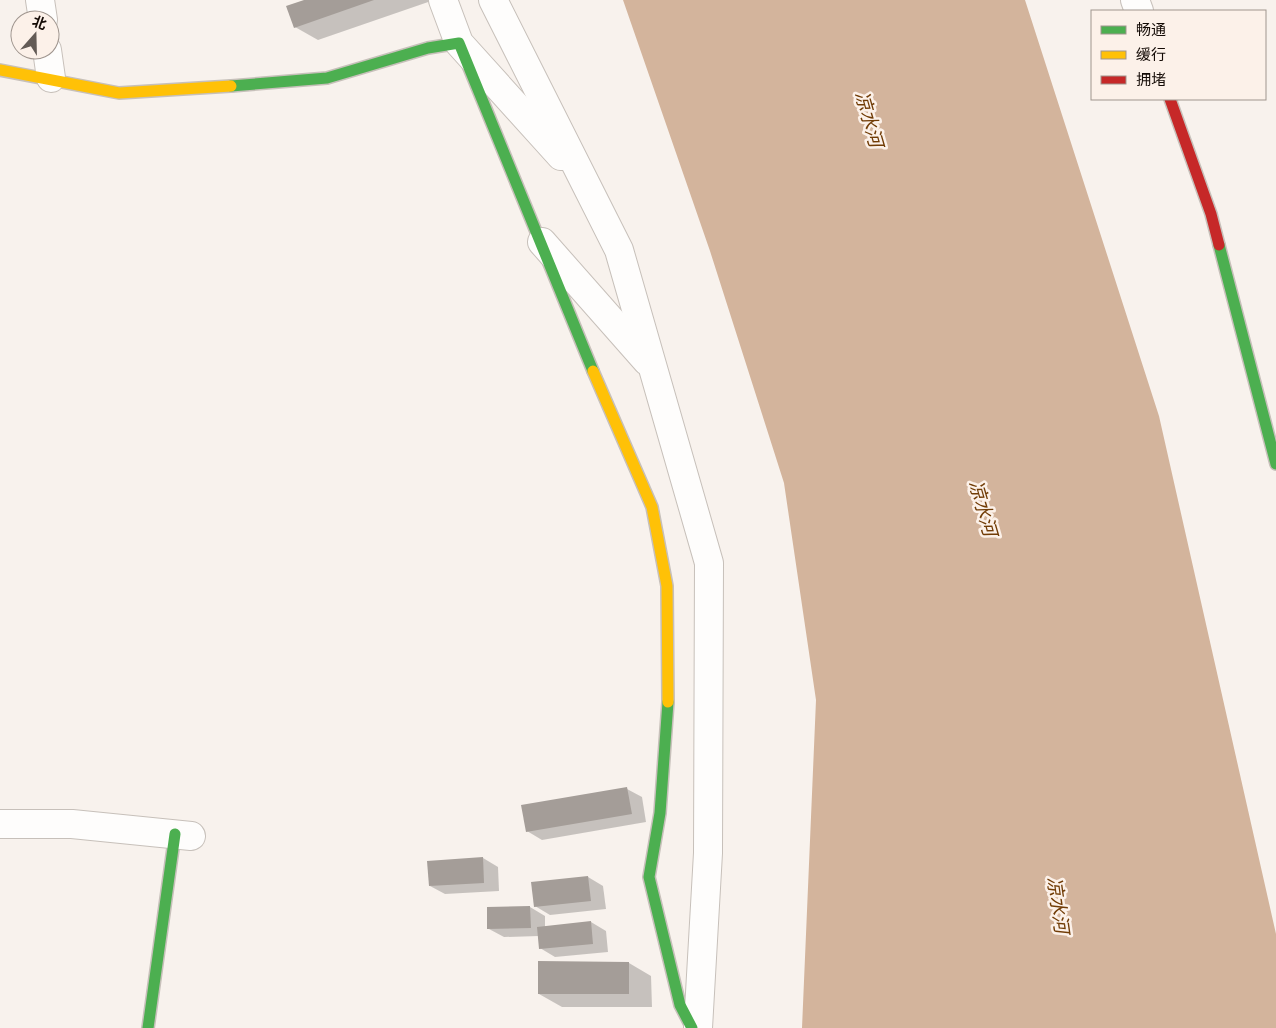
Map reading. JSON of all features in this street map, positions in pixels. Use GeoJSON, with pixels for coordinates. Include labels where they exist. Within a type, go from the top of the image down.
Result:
{"type":"FeatureCollection","features":[{"type":"Feature","properties":{"kind":"street"},"geometry":{"type":"LineString","coordinates":[[443,0],[539,239],[652,507],[667,586],[668,719],[660,813],[649,877],[680,1005],[692,1028]]}},
{"type":"Feature","properties":{"kind":"street"},"geometry":{"type":"LineString","coordinates":[[493,0],[619,250],[709,563],[708,853],[698,1028]]}},
{"type":"Feature","properties":{"kind":"street"},"geometry":{"type":"LineString","coordinates":[[0,70],[51,78],[119,93],[186,90],[327,78],[428,48],[459,43]]}},
{"type":"Feature","properties":{"kind":"street"},"geometry":{"type":"LineString","coordinates":[[459,43],[586,184]]}},
{"type":"Feature","properties":{"kind":"street"},"geometry":{"type":"LineString","coordinates":[[48,60],[51,78]]}},
{"type":"Feature","properties":{"kind":"street"},"geometry":{"type":"LineString","coordinates":[[1170,100],[1211,214],[1276,464]]}},
{"type":"Feature","properties":{"kind":"street"},"geometry":{"type":"LineString","coordinates":[[539,239],[653,368]]}},
{"type":"Feature","properties":{"kind":"street"},"geometry":{"type":"LineString","coordinates":[[0,824],[72,824],[183,835],[148,1028]]}},
{"type":"Feature","properties":{"kind":"water","name":"凉水河"},"geometry":{"type":"Polygon","coordinates":[[[623,0],[1025,0],[1159,416],[1276,934],[1276,1028],[802,1028],[816,700],[784,483],[710,251],[623,0]]]}},
{"type":"Feature","properties":{"kind":"building"},"geometry":{"type":"Polygon","coordinates":[[[304,0],[374,0],[294,28],[286,6],[304,0]]]}},
{"type":"Feature","properties":{"kind":"building"},"geometry":{"type":"Polygon","coordinates":[[[627,787],[632,814],[526,832],[521,805],[627,787]]]}},
{"type":"Feature","properties":{"kind":"building"},"geometry":{"type":"Polygon","coordinates":[[[483,857],[484,883],[429,886],[427,861],[483,857]]]}},
{"type":"Feature","properties":{"kind":"building"},"geometry":{"type":"Polygon","coordinates":[[[588,876],[591,901],[534,907],[531,882],[588,876]]]}},
{"type":"Feature","properties":{"kind":"building"},"geometry":{"type":"Polygon","coordinates":[[[530,906],[531,928],[487,929],[487,907],[530,906]]]}},
{"type":"Feature","properties":{"kind":"building"},"geometry":{"type":"Polygon","coordinates":[[[591,921],[593,944],[539,949],[537,927],[591,921]]]}},
{"type":"Feature","properties":{"kind":"building"},"geometry":{"type":"Polygon","coordinates":[[[538,961],[629,962],[629,994],[538,994],[538,961]]]}},
{"type":"Feature","properties":{"kind":"traffic: fast"},"geometry":{"type":"LineString","coordinates":[[231,86],[327,78],[428,48],[459,43],[593,371]]}},
{"type":"Feature","properties":{"kind":"traffic: fast"},"geometry":{"type":"LineString","coordinates":[[1219,245],[1276,464]]}},
{"type":"Feature","properties":{"kind":"traffic: fast"},"geometry":{"type":"LineString","coordinates":[[668,702],[660,813],[649,877],[680,1005],[692,1028]]}},
{"type":"Feature","properties":{"kind":"traffic: fast"},"geometry":{"type":"LineString","coordinates":[[148,1028],[175,834]]}},
{"type":"Feature","properties":{"kind":"traffic: slow"},"geometry":{"type":"LineString","coordinates":[[0,70],[119,93],[231,86]]}},
{"type":"Feature","properties":{"kind":"traffic: slow"},"geometry":{"type":"LineString","coordinates":[[593,371],[652,507],[667,586],[668,702]]}},
{"type":"Feature","properties":{"kind":"traffic: jam"},"geometry":{"type":"LineString","coordinates":[[1170,100],[1211,214],[1219,245]]}}]}
